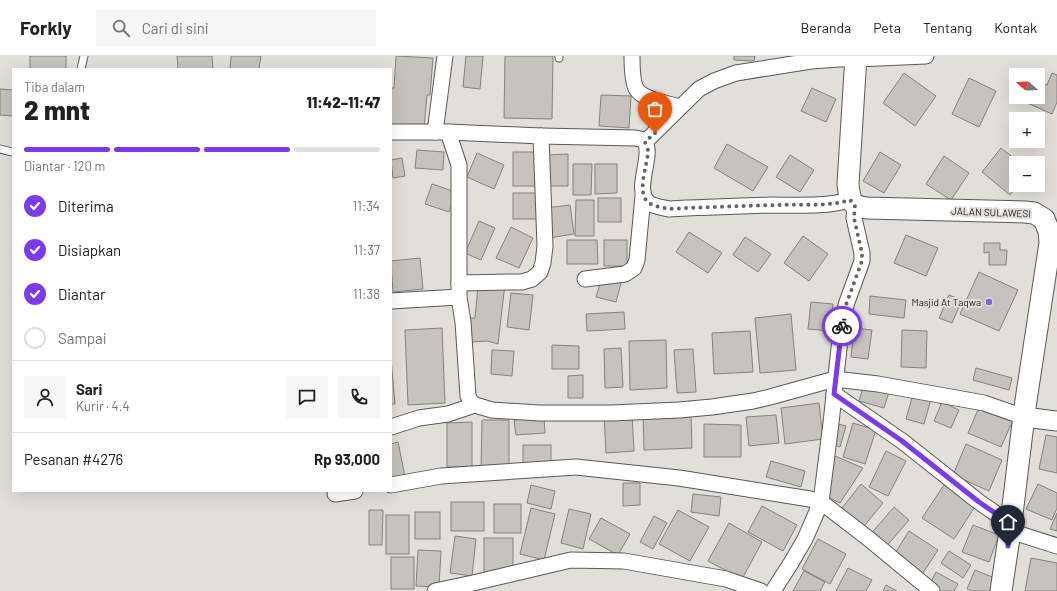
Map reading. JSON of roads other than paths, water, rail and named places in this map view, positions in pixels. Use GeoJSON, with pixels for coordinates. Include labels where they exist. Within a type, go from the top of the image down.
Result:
{"type":"FeatureCollection","features":[{"type":"Feature","properties":{"kind":"main road"},"geometry":{"type":"LineString","coordinates":[[853,203],[848,184],[856,58]]}},
{"type":"Feature","properties":{"kind":"main road","name":"JALAN SULAWESI"},"geometry":{"type":"LineString","coordinates":[[853,203],[860,207],[867,208],[1034,213],[1044,219],[1049,232],[1050,242],[1024,417],[1001,591]]}},
{"type":"Feature","properties":{"kind":"street"},"geometry":{"type":"LineString","coordinates":[[445,56],[442,132],[458,165],[459,290],[463,322],[468,396],[471,402],[475,405],[492,410],[539,413],[612,413],[679,410],[753,401],[834,387],[878,384],[984,404],[1024,417],[1057,421]]}},
{"type":"Feature","properties":{"kind":"street"},"geometry":{"type":"LineString","coordinates":[[632,56],[634,83],[637,90],[643,95],[680,107]]}},
{"type":"Feature","properties":{"kind":"street"},"geometry":{"type":"LineString","coordinates":[[645,142],[699,89],[714,81],[736,73],[811,60],[926,56]]}},
{"type":"Feature","properties":{"kind":"street"},"geometry":{"type":"LineString","coordinates":[[392,132],[442,132],[636,138],[645,142],[648,150],[644,168],[637,260],[634,268],[625,274],[585,279]]}},
{"type":"Feature","properties":{"kind":"street"},"geometry":{"type":"LineString","coordinates":[[392,301],[522,282],[532,279],[540,272],[543,263],[545,246],[541,136]]}},
{"type":"Feature","properties":{"kind":"street"},"geometry":{"type":"LineString","coordinates":[[643,196],[648,202],[655,206],[669,209],[853,203],[854,218],[862,253],[862,261],[844,311],[821,502],[805,539],[792,563],[773,591]]}},
{"type":"Feature","properties":{"kind":"street"},"geometry":{"type":"LineString","coordinates":[[834,387],[1010,528],[1057,546]]}},
{"type":"Feature","properties":{"kind":"street"},"geometry":{"type":"LineString","coordinates":[[392,426],[419,418],[448,414],[475,405]]}},
{"type":"Feature","properties":{"kind":"street"},"geometry":{"type":"LineString","coordinates":[[392,485],[441,476],[576,467],[679,478],[821,502],[932,591]]}},
{"type":"Feature","properties":{"kind":"street"},"geometry":{"type":"LineString","coordinates":[[335,494],[348,492]]}},
{"type":"Feature","properties":{"kind":"street"},"geometry":{"type":"LineString","coordinates":[[434,591],[572,560],[586,560],[624,561],[726,580],[761,591]]}},
{"type":"Feature","properties":{"kind":"lane"},"geometry":{"type":"LineString","coordinates":[[80,68],[84,56]]}},
{"type":"Feature","properties":{"kind":"lane"},"geometry":{"type":"LineString","coordinates":[[0,149],[12,152]]}},
{"type":"Feature","properties":{"kind":"place","name":"Masjid At Taqwa"},"geometry":{"type":"Point","coordinates":[989,302]}}]}
